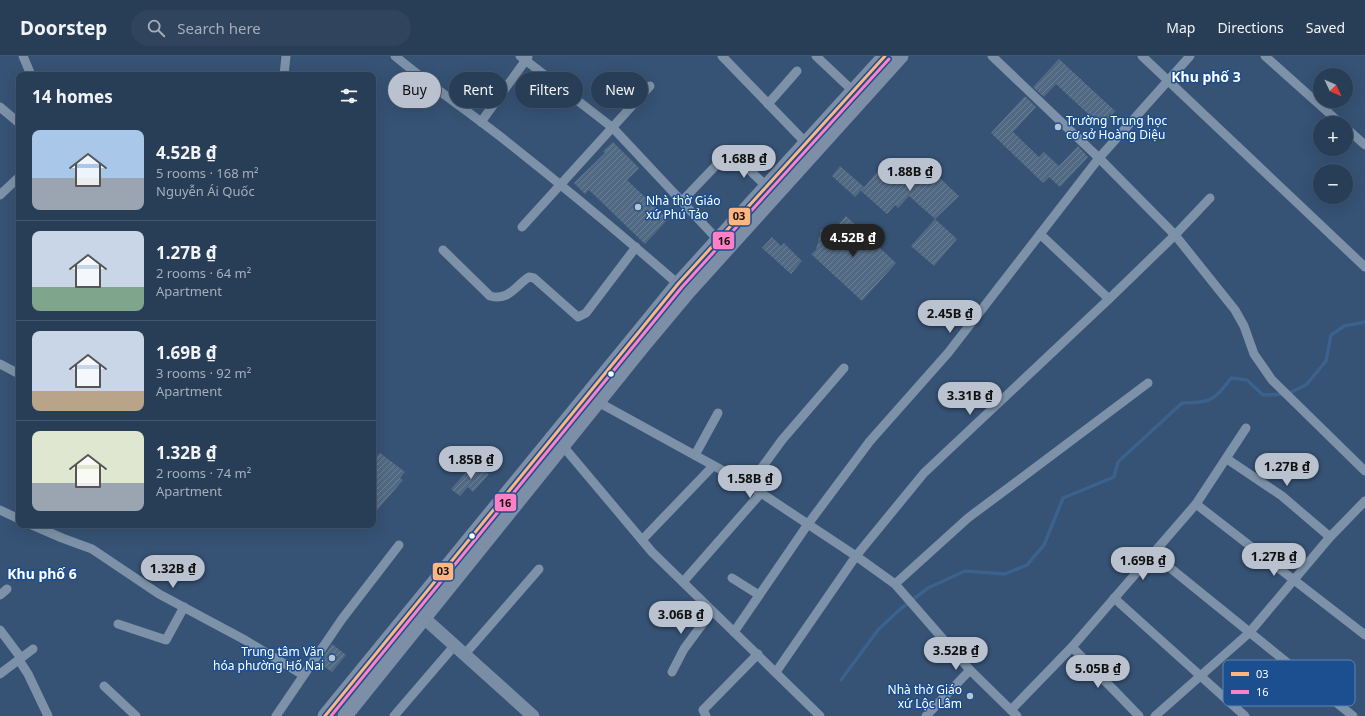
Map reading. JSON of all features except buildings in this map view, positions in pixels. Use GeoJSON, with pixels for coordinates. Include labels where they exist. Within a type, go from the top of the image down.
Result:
{"type":"FeatureCollection","features":[{"type":"Feature","properties":{"kind":"main road"},"geometry":{"type":"LineString","coordinates":[[349,714],[374,679],[598,402],[683,288],[690,271],[885,56]]}},
{"type":"Feature","properties":{"kind":"main road"},"geometry":{"type":"LineString","coordinates":[[325,716],[372,657],[683,288],[901,56]]}},
{"type":"Feature","properties":{"kind":"main road"},"geometry":{"type":"LineString","coordinates":[[362,670],[374,679]]}},
{"type":"Feature","properties":{"kind":"street"},"geometry":{"type":"LineString","coordinates":[[23,56],[30,72]]}},
{"type":"Feature","properties":{"kind":"street"},"geometry":{"type":"LineString","coordinates":[[284,72],[286,56]]}},
{"type":"Feature","properties":{"kind":"street"},"geometry":{"type":"LineString","coordinates":[[395,56],[423,80],[481,122],[561,185],[683,288]]}},
{"type":"Feature","properties":{"kind":"street"},"geometry":{"type":"LineString","coordinates":[[722,56],[806,143]]}},
{"type":"Feature","properties":{"kind":"street"},"geometry":{"type":"LineString","coordinates":[[816,56],[853,91]]}},
{"type":"Feature","properties":{"kind":"street"},"geometry":{"type":"LineString","coordinates":[[992,56],[1099,158],[1175,235],[1235,310],[1244,326],[1254,354],[1272,380],[1365,471]]}},
{"type":"Feature","properties":{"kind":"street"},"geometry":{"type":"LineString","coordinates":[[1142,56],[1365,267]]}},
{"type":"Feature","properties":{"kind":"street"},"geometry":{"type":"LineString","coordinates":[[734,632],[808,524],[870,441],[948,353],[1099,158],[1190,56]]}},
{"type":"Feature","properties":{"kind":"street"},"geometry":{"type":"LineString","coordinates":[[1265,56],[1332,116]]}},
{"type":"Feature","properties":{"kind":"street"},"geometry":{"type":"LineString","coordinates":[[481,122],[525,57],[614,128],[718,240]]}},
{"type":"Feature","properties":{"kind":"street"},"geometry":{"type":"LineString","coordinates":[[768,104],[797,71]]}},
{"type":"Feature","properties":{"kind":"street"},"geometry":{"type":"LineString","coordinates":[[522,227],[614,128],[650,86]]}},
{"type":"Feature","properties":{"kind":"street"},"geometry":{"type":"LineString","coordinates":[[0,107],[16,121]]}},
{"type":"Feature","properties":{"kind":"street"},"geometry":{"type":"LineString","coordinates":[[1353,134],[1365,145]]}},
{"type":"Feature","properties":{"kind":"street"},"geometry":{"type":"LineString","coordinates":[[682,201],[724,157]]}},
{"type":"Feature","properties":{"kind":"street"},"geometry":{"type":"LineString","coordinates":[[736,158],[766,186]]}},
{"type":"Feature","properties":{"kind":"street"},"geometry":{"type":"LineString","coordinates":[[0,195],[16,180]]}},
{"type":"Feature","properties":{"kind":"street"},"geometry":{"type":"LineString","coordinates":[[776,672],[856,556],[924,473],[1109,299],[1175,235],[1210,198]]}},
{"type":"Feature","properties":{"kind":"street"},"geometry":{"type":"LineString","coordinates":[[1040,234],[1109,299]]}},
{"type":"Feature","properties":{"kind":"street"},"geometry":{"type":"LineString","coordinates":[[443,250],[490,296],[497,298],[506,297],[529,277],[534,278],[578,317],[581,317],[586,314],[636,247]]}},
{"type":"Feature","properties":{"kind":"street"},"geometry":{"type":"LineString","coordinates":[[0,364],[16,372]]}},
{"type":"Feature","properties":{"kind":"street"},"geometry":{"type":"LineString","coordinates":[[749,485],[782,440],[844,368]]}},
{"type":"Feature","properties":{"kind":"street"},"geometry":{"type":"LineString","coordinates":[[895,584],[968,518],[1148,383]]}},
{"type":"Feature","properties":{"kind":"street"},"geometry":{"type":"LineString","coordinates":[[598,402],[749,485],[856,556],[895,584],[970,670],[1014,713],[1196,504],[1246,428]]}},
{"type":"Feature","properties":{"kind":"street"},"geometry":{"type":"LineString","coordinates":[[694,455],[718,414]]}},
{"type":"Feature","properties":{"kind":"street"},"geometry":{"type":"LineString","coordinates":[[562,445],[642,540],[712,611],[758,654],[820,716]]}},
{"type":"Feature","properties":{"kind":"street"},"geometry":{"type":"LineString","coordinates":[[1227,459],[1282,496],[1330,537]]}},
{"type":"Feature","properties":{"kind":"street"},"geometry":{"type":"LineString","coordinates":[[642,540],[713,466]]}},
{"type":"Feature","properties":{"kind":"street"},"geometry":{"type":"LineString","coordinates":[[683,582],[761,494]]}},
{"type":"Feature","properties":{"kind":"street"},"geometry":{"type":"LineString","coordinates":[[1155,716],[1201,677],[1249,633],[1330,537],[1365,501]]}},
{"type":"Feature","properties":{"kind":"street"},"geometry":{"type":"LineString","coordinates":[[1196,504],[1365,635]]}},
{"type":"Feature","properties":{"kind":"street"},"geometry":{"type":"LineString","coordinates":[[0,510],[16,518]]}},
{"type":"Feature","properties":{"kind":"street"},"geometry":{"type":"LineString","coordinates":[[39,528],[92,549],[160,594],[245,640],[303,675]]}},
{"type":"Feature","properties":{"kind":"street"},"geometry":{"type":"LineString","coordinates":[[276,716],[342,619],[399,545]]}},
{"type":"Feature","properties":{"kind":"street"},"geometry":{"type":"LineString","coordinates":[[1153,554],[1283,660]]}},
{"type":"Feature","properties":{"kind":"street"},"geometry":{"type":"LineString","coordinates":[[394,716],[539,569]]}},
{"type":"Feature","properties":{"kind":"street"},"geometry":{"type":"LineString","coordinates":[[732,578],[759,596]]}},
{"type":"Feature","properties":{"kind":"street"},"geometry":{"type":"LineString","coordinates":[[0,595],[7,589]]}},
{"type":"Feature","properties":{"kind":"street"},"geometry":{"type":"LineString","coordinates":[[1114,598],[1223,696]]}},
{"type":"Feature","properties":{"kind":"street"},"geometry":{"type":"LineString","coordinates":[[118,624],[166,640],[184,607]]}},
{"type":"Feature","properties":{"kind":"street"},"geometry":{"type":"LineString","coordinates":[[672,672],[684,649],[712,611]]}},
{"type":"Feature","properties":{"kind":"street"},"geometry":{"type":"LineString","coordinates":[[424,618],[533,716]]}},
{"type":"Feature","properties":{"kind":"street"},"geometry":{"type":"LineString","coordinates":[[0,630],[20,659],[48,716]]}},
{"type":"Feature","properties":{"kind":"street"},"geometry":{"type":"LineString","coordinates":[[1072,647],[1139,716]]}},
{"type":"Feature","properties":{"kind":"street"},"geometry":{"type":"LineString","coordinates":[[0,674],[33,649]]}},
{"type":"Feature","properties":{"kind":"street"},"geometry":{"type":"LineString","coordinates":[[706,716],[704,710],[758,654]]}},
{"type":"Feature","properties":{"kind":"street"},"geometry":{"type":"LineString","coordinates":[[926,716],[970,670]]}},
{"type":"Feature","properties":{"kind":"street"},"geometry":{"type":"LineString","coordinates":[[104,686],[136,716]]}},
{"type":"Feature","properties":{"kind":"street"},"geometry":{"type":"LineString","coordinates":[[1234,706],[1245,716]]}},
{"type":"Feature","properties":{"kind":"street"},"geometry":{"type":"LineString","coordinates":[[1341,706],[1354,716]]}},
{"type":"Feature","properties":{"kind":"waterway"},"geometry":{"type":"LineString","coordinates":[[841,680],[878,630],[899,610],[928,588],[965,571],[1005,574],[1027,565],[1044,545],[1063,498],[1114,477],[1118,462],[1182,403],[1199,402],[1211,399],[1220,392],[1231,378],[1247,380],[1263,395],[1287,394],[1306,385],[1326,361],[1331,335],[1344,326],[1365,322]]}},
{"type":"Feature","properties":{"kind":"transit line","name":"03"},"geometry":{"type":"LineString","coordinates":[[325,716],[678,284],[885,56]]}},
{"type":"Feature","properties":{"kind":"transit line","name":"16"},"geometry":{"type":"LineString","coordinates":[[331,716],[682,287],[889,59]]}},
{"type":"Feature","properties":{"kind":"place","name":"Trường Trung học cơ sở Hoàng Diệu"},"geometry":{"type":"Point","coordinates":[1058,127]}},
{"type":"Feature","properties":{"kind":"place","name":"Nhà thờ Giáo xứ Phú Tảo"},"geometry":{"type":"Point","coordinates":[638,207]}},
{"type":"Feature","properties":{"kind":"place","name":"Trung tâm Văn hóa phường Hố Nai"},"geometry":{"type":"Point","coordinates":[332,658]}},
{"type":"Feature","properties":{"kind":"place","name":"Nhà thờ Giáo xứ Lộc Lâm"},"geometry":{"type":"Point","coordinates":[970,696]}},
{"type":"Feature","properties":{"kind":"district","name":"Khu phố 3"},"geometry":{"type":"Point","coordinates":[1206,76]}},
{"type":"Feature","properties":{"kind":"district","name":"Khu phố 6"},"geometry":{"type":"Point","coordinates":[42,573]}}]}
